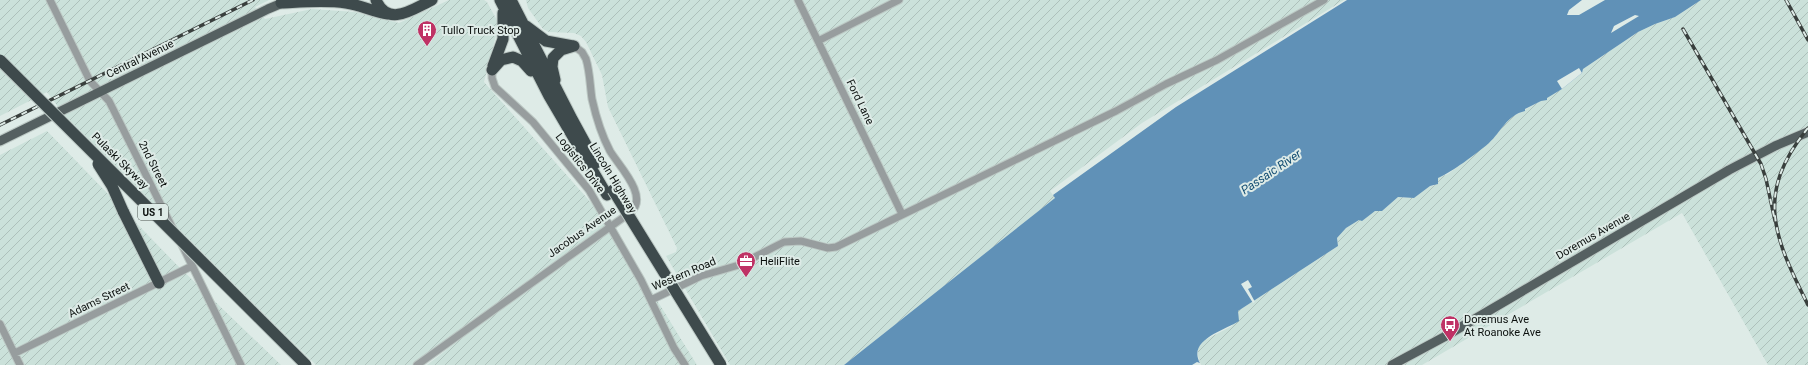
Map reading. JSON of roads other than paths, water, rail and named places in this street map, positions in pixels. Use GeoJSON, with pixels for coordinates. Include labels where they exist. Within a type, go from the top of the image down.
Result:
{"type":"FeatureCollection","features":[{"type":"Feature","properties":{"kind":"highway"},"geometry":{"type":"LineString","coordinates":[[376,0],[380,8],[388,14]]}},
{"type":"Feature","properties":{"kind":"highway"},"geometry":{"type":"LineString","coordinates":[[286,1],[331,1],[350,3],[375,12],[388,14],[405,13],[432,0]]}},
{"type":"Feature","properties":{"kind":"highway"},"geometry":{"type":"LineString","coordinates":[[492,70],[504,39],[506,2]]}},
{"type":"Feature","properties":{"kind":"highway","name":"Lincoln Highway"},"geometry":{"type":"LineString","coordinates":[[506,2],[522,23],[554,95]]}},
{"type":"Feature","properties":{"kind":"highway","name":"Lincoln Highway"},"geometry":{"type":"LineString","coordinates":[[506,2],[554,95],[712,365]]}},
{"type":"Feature","properties":{"kind":"highway"},"geometry":{"type":"LineString","coordinates":[[522,23],[543,39],[574,46]]}},
{"type":"Feature","properties":{"kind":"highway"},"geometry":{"type":"LineString","coordinates":[[554,95],[553,58],[561,50],[574,46]]}},
{"type":"Feature","properties":{"kind":"highway"},"geometry":{"type":"LineString","coordinates":[[492,70],[504,58],[516,57],[554,95]]}},
{"type":"Feature","properties":{"kind":"highway","name":"Pulaski Skyway"},"geometry":{"type":"LineString","coordinates":[[0,60],[306,365]]}},
{"type":"Feature","properties":{"kind":"highway"},"geometry":{"type":"LineString","coordinates":[[0,65],[94,160],[109,182],[159,283]]}},
{"type":"Feature","properties":{"kind":"highway","name":"Pulaski Skyway"},"geometry":{"type":"LineString","coordinates":[[0,69],[298,365]]}},
{"type":"Feature","properties":{"kind":"highway","name":"Lincoln Highway"},"geometry":{"type":"LineString","coordinates":[[610,193],[720,365]]}},
{"type":"Feature","properties":{"kind":"main road","name":"Central Avenue"},"geometry":{"type":"LineString","coordinates":[[0,141],[286,1]]}},
{"type":"Feature","properties":{"kind":"main road","name":"Doremus Avenue"},"geometry":{"type":"LineString","coordinates":[[1392,365],[1444,337],[1729,170],[1808,132]]}},
{"type":"Feature","properties":{"kind":"street","name":"2nd Street"},"geometry":{"type":"LineString","coordinates":[[50,0],[90,81],[109,101],[241,365]]}},
{"type":"Feature","properties":{"kind":"street","name":"Ford Lane"},"geometry":{"type":"LineString","coordinates":[[798,0],[902,214]]}},
{"type":"Feature","properties":{"kind":"street"},"geometry":{"type":"LineString","coordinates":[[818,41],[899,0]]}},
{"type":"Feature","properties":{"kind":"street","name":"Western Road"},"geometry":{"type":"LineString","coordinates":[[651,300],[716,271],[739,265],[784,242],[801,241],[832,248],[1116,111],[1166,84],[1217,60],[1324,0]]}},
{"type":"Feature","properties":{"kind":"street","name":"Jacobus Avenue"},"geometry":{"type":"LineString","coordinates":[[417,365],[635,208],[637,196],[635,189],[613,157],[603,137],[594,108],[586,59],[582,52],[574,46]]}},
{"type":"Feature","properties":{"kind":"street","name":"Logistics Drive"},"geometry":{"type":"LineString","coordinates":[[492,70],[492,78],[495,87],[527,116],[589,190],[651,300],[674,348],[685,365]]}},
{"type":"Feature","properties":{"kind":"street","name":"Adams Street"},"geometry":{"type":"LineString","coordinates":[[14,353],[192,266]]}},
{"type":"Feature","properties":{"kind":"street"},"geometry":{"type":"LineString","coordinates":[[0,324],[20,365]]}},
{"type":"Feature","properties":{"kind":"water","name":"Passaic River"},"geometry":{"type":"Polygon","coordinates":[[[1347,0],[1701,0],[1675,17],[1638,32],[1583,69],[1582,73],[1562,89],[1547,98],[1547,100],[1541,101],[1525,109],[1525,111],[1513,116],[1489,143],[1457,167],[1438,178],[1438,184],[1430,186],[1414,198],[1398,197],[1382,211],[1375,211],[1362,221],[1359,220],[1346,228],[1337,238],[1338,246],[1238,311],[1239,321],[1217,332],[1203,342],[1197,355],[1200,363],[1197,362],[1192,365],[844,365],[1055,198],[1053,195],[1176,107],[1347,0]]]}},
{"type":"Feature","properties":{"kind":"railway"},"geometry":{"type":"LineString","coordinates":[[0,125],[253,0]]}},
{"type":"Feature","properties":{"kind":"railway"},"geometry":{"type":"LineString","coordinates":[[1786,0],[1808,40]]}},
{"type":"Feature","properties":{"kind":"railway"},"geometry":{"type":"LineString","coordinates":[[1683,29],[1761,164],[1766,179],[1775,221]]}},
{"type":"Feature","properties":{"kind":"railway"},"geometry":{"type":"LineString","coordinates":[[1808,128],[1791,152],[1780,174],[1775,195],[1775,216],[1779,237],[1786,258],[1808,305]]}},
{"type":"Feature","properties":{"kind":"place","name":"Tullo Truck Stop"},"geometry":{"type":"Point","coordinates":[427,47]}},
{"type":"Feature","properties":{"kind":"place","name":"HeliFlite"},"geometry":{"type":"Point","coordinates":[746,278]}},
{"type":"Feature","properties":{"kind":"place","name":"Doremus Ave At Roanoke Ave"},"geometry":{"type":"Point","coordinates":[1450,342]}}]}
